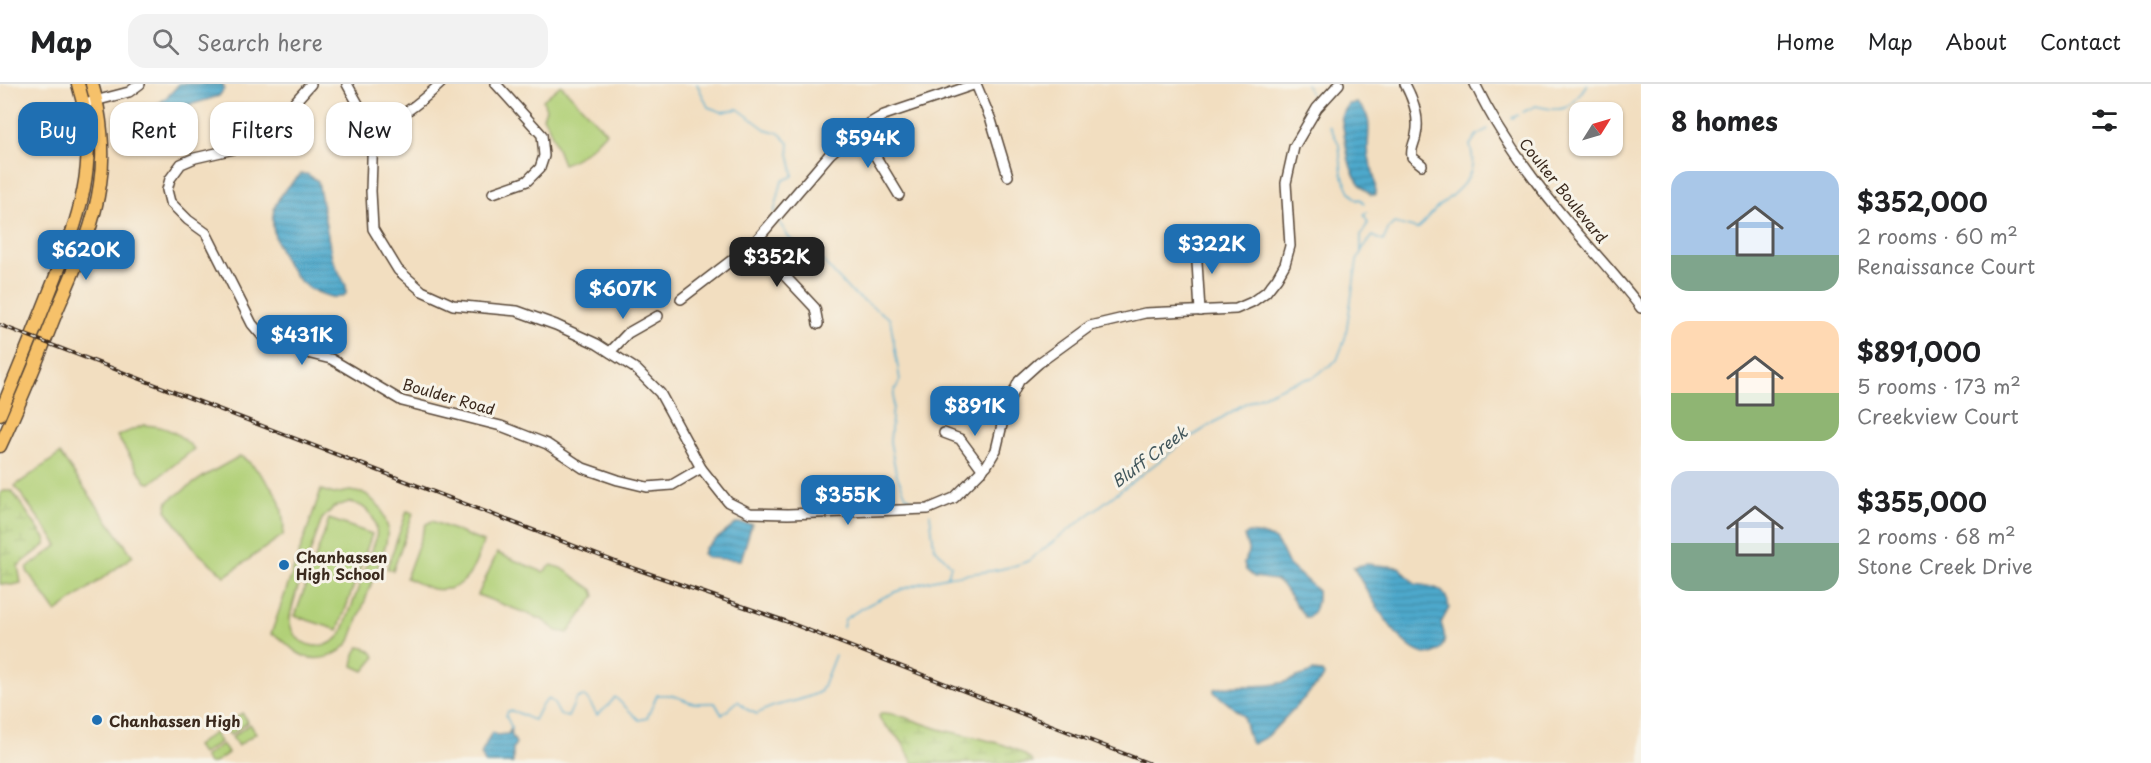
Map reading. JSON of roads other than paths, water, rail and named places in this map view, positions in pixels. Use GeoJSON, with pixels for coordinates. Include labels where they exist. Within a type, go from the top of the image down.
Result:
{"type":"FeatureCollection","features":[{"type":"Feature","properties":{"kind":"main road"},"geometry":{"type":"LineString","coordinates":[[78,84],[82,102]]}},
{"type":"Feature","properties":{"kind":"main road"},"geometry":{"type":"LineString","coordinates":[[0,446],[75,267],[100,184],[101,154],[97,101],[92,84]]}},
{"type":"Feature","properties":{"kind":"main road"},"geometry":{"type":"LineString","coordinates":[[0,414],[77,222],[83,200],[87,156]]}},
{"type":"Feature","properties":{"kind":"street"},"geometry":{"type":"LineString","coordinates":[[92,102],[129,92],[141,84]]}},
{"type":"Feature","properties":{"kind":"street","name":"Boulder Road"},"geometry":{"type":"LineString","coordinates":[[311,84],[276,123],[261,134],[234,149],[181,164],[170,179],[167,190],[170,202],[188,220],[206,233],[252,324],[264,338],[295,350],[331,359],[402,400],[501,426],[547,444],[583,468],[618,480],[647,487],[672,485],[701,468]]}},
{"type":"Feature","properties":{"kind":"street"},"geometry":{"type":"LineString","coordinates":[[347,84],[357,102]]}},
{"type":"Feature","properties":{"kind":"street"},"geometry":{"type":"LineString","coordinates":[[412,108],[440,84]]}},
{"type":"Feature","properties":{"kind":"street"},"geometry":{"type":"LineString","coordinates":[[493,193],[527,181],[540,168],[544,156],[542,135],[496,84]]}},
{"type":"Feature","properties":{"kind":"street"},"geometry":{"type":"LineString","coordinates":[[681,299],[754,243],[830,154],[859,129],[884,115],[976,84],[991,120],[1008,176]]}},
{"type":"Feature","properties":{"kind":"street"},"geometry":{"type":"LineString","coordinates":[[372,156],[373,229],[398,270],[422,291],[453,305],[517,311],[556,325],[609,352],[636,369],[660,393],[701,468],[728,502],[750,513],[928,510],[954,498],[983,470],[996,450],[1006,408],[1018,381],[1090,326],[1145,313],[1236,309],[1266,292],[1285,264],[1290,246],[1286,183],[1294,147],[1317,108],[1339,84]]}},
{"type":"Feature","properties":{"kind":"street"},"geometry":{"type":"LineString","coordinates":[[1405,84],[1417,120],[1412,158],[1422,165]]}},
{"type":"Feature","properties":{"kind":"street","name":"Coulter Boulevard"},"geometry":{"type":"LineString","coordinates":[[1475,84],[1515,154],[1558,210],[1641,308]]}},
{"type":"Feature","properties":{"kind":"street"},"geometry":{"type":"LineString","coordinates":[[859,129],[899,195]]}},
{"type":"Feature","properties":{"kind":"street"},"geometry":{"type":"LineString","coordinates":[[754,243],[815,308],[818,324]]}},
{"type":"Feature","properties":{"kind":"street"},"geometry":{"type":"LineString","coordinates":[[1190,246],[1197,262],[1200,311]]}},
{"type":"Feature","properties":{"kind":"street"},"geometry":{"type":"LineString","coordinates":[[609,352],[628,333],[658,316]]}},
{"type":"Feature","properties":{"kind":"street"},"geometry":{"type":"LineString","coordinates":[[944,433],[960,440],[983,470]]}},
{"type":"Feature","properties":{"kind":"water"},"geometry":{"type":"Polygon","coordinates":[[[179,84],[223,84],[224,89],[219,96],[198,102],[161,102],[179,84]]]}},
{"type":"Feature","properties":{"kind":"water"},"geometry":{"type":"Polygon","coordinates":[[[1357,103],[1367,115],[1369,122],[1368,149],[1375,180],[1375,195],[1371,195],[1362,187],[1356,178],[1346,149],[1341,116],[1349,104],[1357,103]]]}},
{"type":"Feature","properties":{"kind":"water"},"geometry":{"type":"Polygon","coordinates":[[[301,174],[307,174],[318,181],[332,258],[346,286],[346,294],[341,297],[328,296],[303,284],[290,269],[277,242],[273,223],[274,209],[283,192],[301,174]]]}},
{"type":"Feature","properties":{"kind":"water"},"geometry":{"type":"Polygon","coordinates":[[[737,523],[752,524],[741,560],[708,558],[703,554],[705,548],[737,523]]]}},
{"type":"Feature","properties":{"kind":"water"},"geometry":{"type":"Polygon","coordinates":[[[1248,533],[1265,535],[1275,540],[1289,565],[1317,590],[1316,605],[1309,617],[1305,617],[1282,585],[1275,580],[1254,577],[1246,570],[1244,563],[1249,552],[1244,536],[1248,533]]]}},
{"type":"Feature","properties":{"kind":"water"},"geometry":{"type":"Polygon","coordinates":[[[1366,564],[1399,567],[1415,584],[1433,587],[1442,592],[1448,601],[1449,608],[1441,623],[1445,640],[1440,649],[1428,654],[1416,651],[1390,626],[1353,567],[1366,564]]]}},
{"type":"Feature","properties":{"kind":"water"},"geometry":{"type":"Polygon","coordinates":[[[1312,671],[1322,672],[1323,678],[1268,736],[1253,744],[1250,742],[1243,716],[1214,692],[1214,689],[1224,687],[1285,682],[1312,671]]]}},
{"type":"Feature","properties":{"kind":"water"},"geometry":{"type":"Polygon","coordinates":[[[511,729],[516,743],[513,748],[513,763],[485,763],[481,754],[492,732],[496,735],[508,734],[511,729]]]}},
{"type":"Feature","properties":{"kind":"waterway"},"geometry":{"type":"LineString","coordinates":[[697,84],[708,107],[722,112],[738,109],[765,129],[779,133],[789,143],[793,176],[782,181],[774,213]]}},
{"type":"Feature","properties":{"kind":"waterway","name":"Bluff Creek"},"geometry":{"type":"LineString","coordinates":[[1306,84],[1310,94]]}},
{"type":"Feature","properties":{"kind":"waterway"},"geometry":{"type":"LineString","coordinates":[[1523,112],[1536,106],[1554,109],[1567,107],[1572,104],[1587,84]]}},
{"type":"Feature","properties":{"kind":"waterway"},"geometry":{"type":"LineString","coordinates":[[1512,118],[1518,115]]}},
{"type":"Feature","properties":{"kind":"waterway","name":"Bluff Creek"},"geometry":{"type":"LineString","coordinates":[[1329,125],[1339,144],[1342,174],[1350,192],[1357,200],[1360,199],[1364,203]]}},
{"type":"Feature","properties":{"kind":"waterway","name":"Bluff Creek"},"geometry":{"type":"LineString","coordinates":[[843,627],[845,619],[857,611],[907,588],[947,577],[988,571],[1028,561],[1188,439],[1244,404],[1291,383],[1314,377],[1337,360],[1345,339],[1357,261],[1363,248],[1373,236],[1383,241],[1394,223],[1417,229],[1423,224],[1466,181],[1472,166],[1470,145],[1477,135],[1488,129]]}},
{"type":"Feature","properties":{"kind":"waterway","name":"Bluff Creek"},"geometry":{"type":"LineString","coordinates":[[1361,252],[1361,235],[1368,223],[1364,215],[1367,212]]}},
{"type":"Feature","properties":{"kind":"waterway"},"geometry":{"type":"LineString","coordinates":[[778,220],[789,238],[820,258],[850,291],[890,319],[900,380],[894,392],[890,442],[896,473],[906,496],[920,505]]}},
{"type":"Feature","properties":{"kind":"waterway"},"geometry":{"type":"LineString","coordinates":[[930,514],[934,547],[951,565],[948,576]]}},
{"type":"Feature","properties":{"kind":"waterway","name":"Bluff Creek"},"geometry":{"type":"LineString","coordinates":[[511,730],[506,716],[508,711],[534,720],[541,706],[548,699],[553,702],[560,715],[568,717],[576,699],[583,696],[589,701],[597,715],[615,697],[639,720],[647,718],[657,695],[672,695],[693,703],[715,703],[722,715],[738,701],[746,709],[757,714],[821,691],[835,655]]}},
{"type":"Feature","properties":{"kind":"railway"},"geometry":{"type":"LineString","coordinates":[[0,325],[616,562],[785,621],[1148,763]]}},
{"type":"Feature","properties":{"kind":"place","name":"Chanhassen High School"},"geometry":{"type":"Point","coordinates":[284,565]}},
{"type":"Feature","properties":{"kind":"place","name":"Chanhassen High"},"geometry":{"type":"Point","coordinates":[97,720]}}]}
